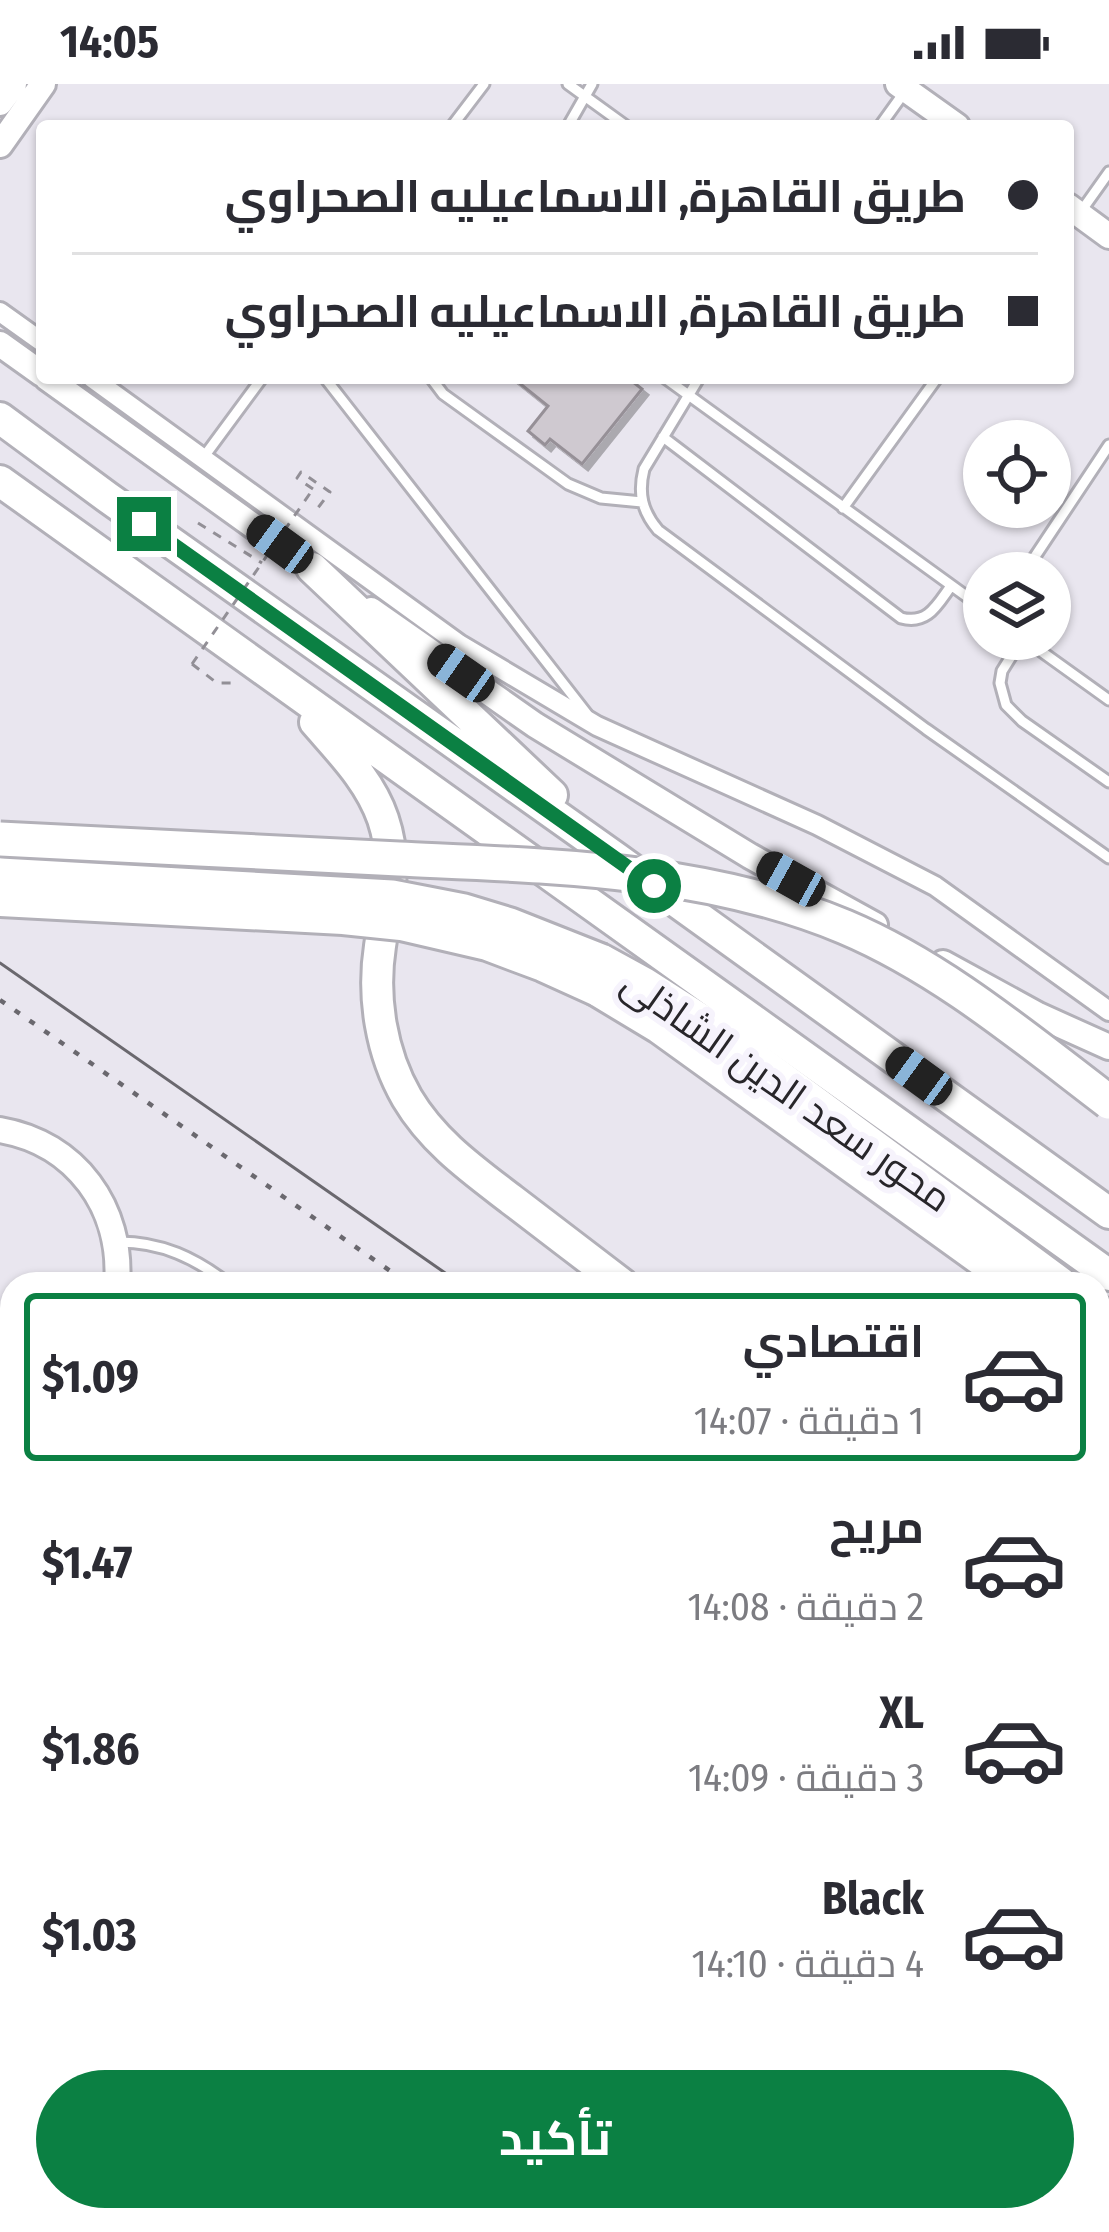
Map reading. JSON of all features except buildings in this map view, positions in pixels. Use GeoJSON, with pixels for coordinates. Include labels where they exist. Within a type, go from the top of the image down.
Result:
{"type":"FeatureCollection","features":[{"type":"Feature","properties":{"kind":"highway"},"geometry":{"type":"LineString","coordinates":[[0,418],[1109,1213]]}},
{"type":"Feature","properties":{"kind":"highway"},"geometry":{"type":"LineString","coordinates":[[0,482],[1105,1272]]}},
{"type":"Feature","properties":{"kind":"highway"},"geometry":{"type":"LineString","coordinates":[[312,568],[616,858]]}},
{"type":"Feature","properties":{"kind":"highway"},"geometry":{"type":"LineString","coordinates":[[279,682],[358,772],[383,819],[392,890],[380,944],[377,990],[383,1035],[397,1078],[418,1115],[446,1148],[606,1272]]}},
{"type":"Feature","properties":{"kind":"highway"},"geometry":{"type":"LineString","coordinates":[[0,839],[593,868],[707,887],[844,927],[913,962],[1109,1102]]}},
{"type":"Feature","properties":{"kind":"highway","name":"محور سعد الدين الشاذلى"},"geometry":{"type":"LineString","coordinates":[[0,875],[392,897],[510,925],[598,976],[644,984],[718,1032],[1044,1272]]}},
{"type":"Feature","properties":{"kind":"highway"},"geometry":{"type":"LineString","coordinates":[[0,901],[401,925],[487,945],[543,966],[598,976],[674,1039],[997,1272]]}},
{"type":"Feature","properties":{"kind":"street"},"geometry":{"type":"LineString","coordinates":[[0,103],[14,84]]}},
{"type":"Feature","properties":{"kind":"street"},"geometry":{"type":"LineString","coordinates":[[3,136],[43,84]]}},
{"type":"Feature","properties":{"kind":"street"},"geometry":{"type":"LineString","coordinates":[[902,87],[949,120]]}},
{"type":"Feature","properties":{"kind":"street"},"geometry":{"type":"LineString","coordinates":[[1074,211],[1109,236]]}},
{"type":"Feature","properties":{"kind":"street"},"geometry":{"type":"LineString","coordinates":[[0,312],[36,338]]}},
{"type":"Feature","properties":{"kind":"street"},"geometry":{"type":"LineString","coordinates":[[0,344],[36,370]]}},
{"type":"Feature","properties":{"kind":"street"},"geometry":{"type":"LineString","coordinates":[[56,384],[535,725],[750,856],[1038,1015],[1109,1047]]}},
{"type":"Feature","properties":{"kind":"street"},"geometry":{"type":"LineString","coordinates":[[100,384],[460,644],[597,726],[817,825],[935,886],[1109,1012]]}},
{"type":"Feature","properties":{"kind":"street"},"geometry":{"type":"LineString","coordinates":[[1038,1015],[1109,1066]]}},
{"type":"Feature","properties":{"kind":"street"},"geometry":{"type":"LineString","coordinates":[[0,1130],[34,1138],[82,1172],[104,1205],[117,1243],[118,1272]]}},
{"type":"Feature","properties":{"kind":"lane"},"geometry":{"type":"LineString","coordinates":[[457,120],[484,84]]}},
{"type":"Feature","properties":{"kind":"lane"},"geometry":{"type":"LineString","coordinates":[[568,84],[618,120]]}},
{"type":"Feature","properties":{"kind":"lane"},"geometry":{"type":"LineString","coordinates":[[571,120],[592,84]]}},
{"type":"Feature","properties":{"kind":"lane"},"geometry":{"type":"LineString","coordinates":[[883,120],[902,87]]}},
{"type":"Feature","properties":{"kind":"lane"},"geometry":{"type":"LineString","coordinates":[[1074,209],[1109,172]]}},
{"type":"Feature","properties":{"kind":"lane"},"geometry":{"type":"LineString","coordinates":[[203,458],[258,384]]}},
{"type":"Feature","properties":{"kind":"lane"},"geometry":{"type":"LineString","coordinates":[[330,384],[597,726]]}},
{"type":"Feature","properties":{"kind":"lane"},"geometry":{"type":"LineString","coordinates":[[435,384],[442,394],[568,484],[601,498],[642,502]]}},
{"type":"Feature","properties":{"kind":"lane"},"geometry":{"type":"LineString","coordinates":[[672,384],[963,594]]}},
{"type":"Feature","properties":{"kind":"lane"},"geometry":{"type":"LineString","coordinates":[[696,384],[644,469],[642,502],[650,520],[926,730],[1109,858]]}},
{"type":"Feature","properties":{"kind":"lane"},"geometry":{"type":"LineString","coordinates":[[843,508],[933,384]]}},
{"type":"Feature","properties":{"kind":"lane"},"geometry":{"type":"LineString","coordinates":[[663,437],[901,618],[916,620],[930,614],[952,586]]}},
{"type":"Feature","properties":{"kind":"lane"},"geometry":{"type":"LineString","coordinates":[[1038,552],[1109,445]]}},
{"type":"Feature","properties":{"kind":"lane"},"geometry":{"type":"LineString","coordinates":[[1010,660],[1003,671],[1001,694],[1006,705],[1022,722],[1109,782]]}},
{"type":"Feature","properties":{"kind":"lane"},"geometry":{"type":"LineString","coordinates":[[1053,660],[1109,700]]}},
{"type":"Feature","properties":{"kind":"lane"},"geometry":{"type":"LineString","coordinates":[[117,1243],[177,1252],[210,1272]]}},
{"type":"Feature","properties":{"kind":"path"},"geometry":{"type":"LineString","coordinates":[[218,683],[192,664],[313,489],[297,478],[301,472],[329,492],[302,530]]}},
{"type":"Feature","properties":{"kind":"path"},"geometry":{"type":"LineString","coordinates":[[215,497],[198,523],[262,562]]}},
{"type":"Feature","properties":{"kind":"tram line"},"geometry":{"type":"LineString","coordinates":[[0,963],[444,1272]]}},
{"type":"Feature","properties":{"kind":"railway"},"geometry":{"type":"LineString","coordinates":[[0,1000],[392,1272]]}},
{"type":"Feature","properties":{"kind":"route"},"geometry":{"type":"LineString","coordinates":[[144,524],[654,886]]}}]}
